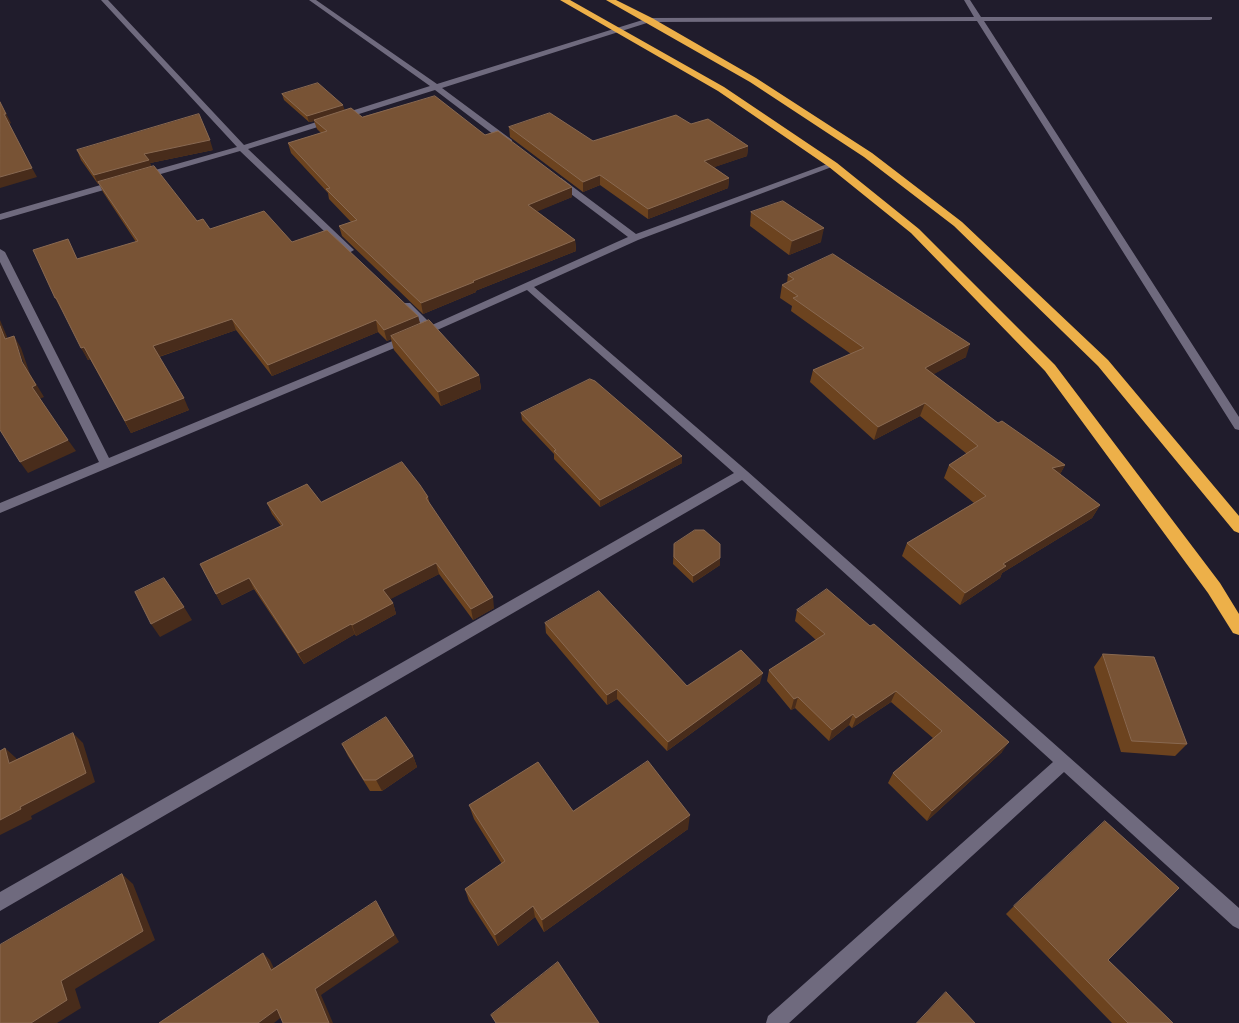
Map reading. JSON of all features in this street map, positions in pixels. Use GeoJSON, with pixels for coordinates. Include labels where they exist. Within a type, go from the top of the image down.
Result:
{"type":"FeatureCollection","features":[{"type":"Feature","properties":{"kind":"highway"},"geometry":{"type":"LineString","coordinates":[[564,0],[722,89],[833,165],[915,231],[1050,368],[1214,588],[1239,628]]}},
{"type":"Feature","properties":{"kind":"highway"},"geometry":{"type":"LineString","coordinates":[[610,0],[753,80],[868,155],[958,224],[1103,363],[1239,527]]}},
{"type":"Feature","properties":{"kind":"street"},"geometry":{"type":"LineString","coordinates":[[104,0],[242,148],[354,255]]}},
{"type":"Feature","properties":{"kind":"street"},"geometry":{"type":"LineString","coordinates":[[312,0],[436,87],[512,145]]}},
{"type":"Feature","properties":{"kind":"street"},"geometry":{"type":"LineString","coordinates":[[967,0],[1239,426]]}},
{"type":"Feature","properties":{"kind":"street"},"geometry":{"type":"LineString","coordinates":[[140,177],[242,148],[648,20],[1210,18]]}},
{"type":"Feature","properties":{"kind":"street"},"geometry":{"type":"LineString","coordinates":[[0,508],[530,287],[635,238],[833,165]]}},
{"type":"Feature","properties":{"kind":"street"},"geometry":{"type":"LineString","coordinates":[[551,174],[635,238]]}},
{"type":"Feature","properties":{"kind":"street"},"geometry":{"type":"LineString","coordinates":[[0,217],[130,180]]}},
{"type":"Feature","properties":{"kind":"street"},"geometry":{"type":"LineString","coordinates":[[0,252],[105,463]]}},
{"type":"Feature","properties":{"kind":"street"},"geometry":{"type":"LineString","coordinates":[[530,287],[743,474],[1239,920]]}},
{"type":"Feature","properties":{"kind":"street"},"geometry":{"type":"LineString","coordinates":[[396,296],[431,329]]}},
{"type":"Feature","properties":{"kind":"street"},"geometry":{"type":"LineString","coordinates":[[0,902],[743,474]]}},
{"type":"Feature","properties":{"kind":"street"},"geometry":{"type":"LineString","coordinates":[[775,1023],[1064,762]]}},
{"type":"Feature","properties":{"kind":"building"},"geometry":{"type":"Polygon","coordinates":[[[318,83],[343,105],[307,116],[282,94],[318,83]]]}},
{"type":"Feature","properties":{"kind":"building"},"geometry":{"type":"Polygon","coordinates":[[[435,96],[485,135],[498,131],[572,187],[528,205],[575,240],[421,303],[339,226],[357,220],[326,189],[330,188],[288,143],[327,131],[314,120],[351,108],[362,117],[435,96]]]}},
{"type":"Feature","properties":{"kind":"building"},"geometry":{"type":"Polygon","coordinates":[[[0,102],[6,114],[4,114],[32,168],[0,177],[0,102]]]}},
{"type":"Feature","properties":{"kind":"building"},"geometry":{"type":"Polygon","coordinates":[[[550,113],[593,141],[676,115],[691,124],[708,119],[748,146],[704,161],[729,178],[648,209],[600,175],[583,182],[509,127],[550,113]]]}},
{"type":"Feature","properties":{"kind":"building"},"geometry":{"type":"Polygon","coordinates":[[[199,114],[210,140],[144,154],[149,160],[94,175],[77,150],[199,114]]]}},
{"type":"Feature","properties":{"kind":"building"},"geometry":{"type":"Polygon","coordinates":[[[154,166],[197,221],[203,219],[210,229],[264,211],[292,242],[327,230],[418,316],[384,330],[376,320],[268,365],[232,319],[153,346],[184,398],[125,421],[84,347],[81,348],[33,250],[68,239],[77,259],[138,241],[98,182],[154,166]]]}},
{"type":"Feature","properties":{"kind":"building"},"geometry":{"type":"Polygon","coordinates":[[[783,201],[824,228],[792,241],[751,212],[783,201]]]}},
{"type":"Feature","properties":{"kind":"building"},"geometry":{"type":"Polygon","coordinates":[[[833,254],[970,344],[925,368],[998,423],[1002,421],[1065,465],[1052,468],[1100,505],[1003,564],[1006,566],[965,593],[907,543],[986,496],[949,465],[978,446],[925,403],[878,427],[813,370],[864,348],[793,298],[798,296],[782,285],[794,279],[788,275],[833,254]]]}},
{"type":"Feature","properties":{"kind":"building"},"geometry":{"type":"Polygon","coordinates":[[[429,320],[479,375],[438,392],[391,336],[429,320]]]}},
{"type":"Feature","properties":{"kind":"building"},"geometry":{"type":"Polygon","coordinates":[[[0,326],[5,339],[14,336],[22,362],[36,385],[32,387],[68,440],[20,462],[0,430],[0,326]]]}},
{"type":"Feature","properties":{"kind":"building"},"geometry":{"type":"Polygon","coordinates":[[[590,379],[595,381],[682,456],[600,500],[521,413],[590,379]]]}},
{"type":"Feature","properties":{"kind":"building"},"geometry":{"type":"Polygon","coordinates":[[[402,462],[420,485],[428,497],[426,498],[493,597],[471,609],[436,563],[383,590],[393,603],[298,653],[249,578],[216,594],[200,564],[283,525],[267,503],[307,484],[321,502],[402,462]]]}},
{"type":"Feature","properties":{"kind":"building"},"geometry":{"type":"Polygon","coordinates":[[[695,530],[704,530],[720,544],[720,558],[693,576],[674,557],[674,544],[695,530]]]}},
{"type":"Feature","properties":{"kind":"building"},"geometry":{"type":"Polygon","coordinates":[[[164,578],[184,607],[151,624],[135,592],[164,578]]]}},
{"type":"Feature","properties":{"kind":"building"},"geometry":{"type":"Polygon","coordinates":[[[827,589],[870,626],[874,624],[1009,742],[932,811],[893,773],[942,731],[896,691],[856,718],[853,714],[832,730],[798,697],[794,699],[769,670],[825,634],[797,610],[827,589]]]}},
{"type":"Feature","properties":{"kind":"building"},"geometry":{"type":"Polygon","coordinates":[[[599,591],[687,686],[741,650],[763,673],[668,742],[617,689],[607,695],[545,623],[599,591]]]}},
{"type":"Feature","properties":{"kind":"building"},"geometry":{"type":"Polygon","coordinates":[[[1103,654],[1154,657],[1187,744],[1132,741],[1103,654]]]}},
{"type":"Feature","properties":{"kind":"building"},"geometry":{"type":"Polygon","coordinates":[[[386,717],[413,756],[376,780],[364,780],[342,744],[386,717]]]}},
{"type":"Feature","properties":{"kind":"building"},"geometry":{"type":"Polygon","coordinates":[[[73,733],[86,773],[20,807],[21,809],[0,820],[0,751],[5,748],[9,763],[73,733]]]}},
{"type":"Feature","properties":{"kind":"building"},"geometry":{"type":"Polygon","coordinates":[[[648,761],[690,815],[542,920],[533,906],[495,935],[465,889],[505,861],[469,805],[538,762],[573,811],[648,761]]]}},
{"type":"Feature","properties":{"kind":"building"},"geometry":{"type":"Polygon","coordinates":[[[1105,821],[1179,888],[1108,960],[1173,1023],[1128,1023],[1014,906],[1105,821]]]}},
{"type":"Feature","properties":{"kind":"building"},"geometry":{"type":"Polygon","coordinates":[[[122,874],[143,931],[61,981],[67,1000],[31,1023],[0,1023],[0,945],[122,874]]]}},
{"type":"Feature","properties":{"kind":"building"},"geometry":{"type":"Polygon","coordinates":[[[376,901],[394,935],[315,989],[329,1023],[283,1023],[277,1009],[258,1023],[159,1023],[263,953],[271,970],[376,901]]]}},
{"type":"Feature","properties":{"kind":"building"},"geometry":{"type":"Polygon","coordinates":[[[558,962],[599,1023],[496,1023],[491,1015],[558,962]]]}},
{"type":"Feature","properties":{"kind":"building"},"geometry":{"type":"Polygon","coordinates":[[[946,992],[975,1023],[917,1023],[946,992]]]}}]}
